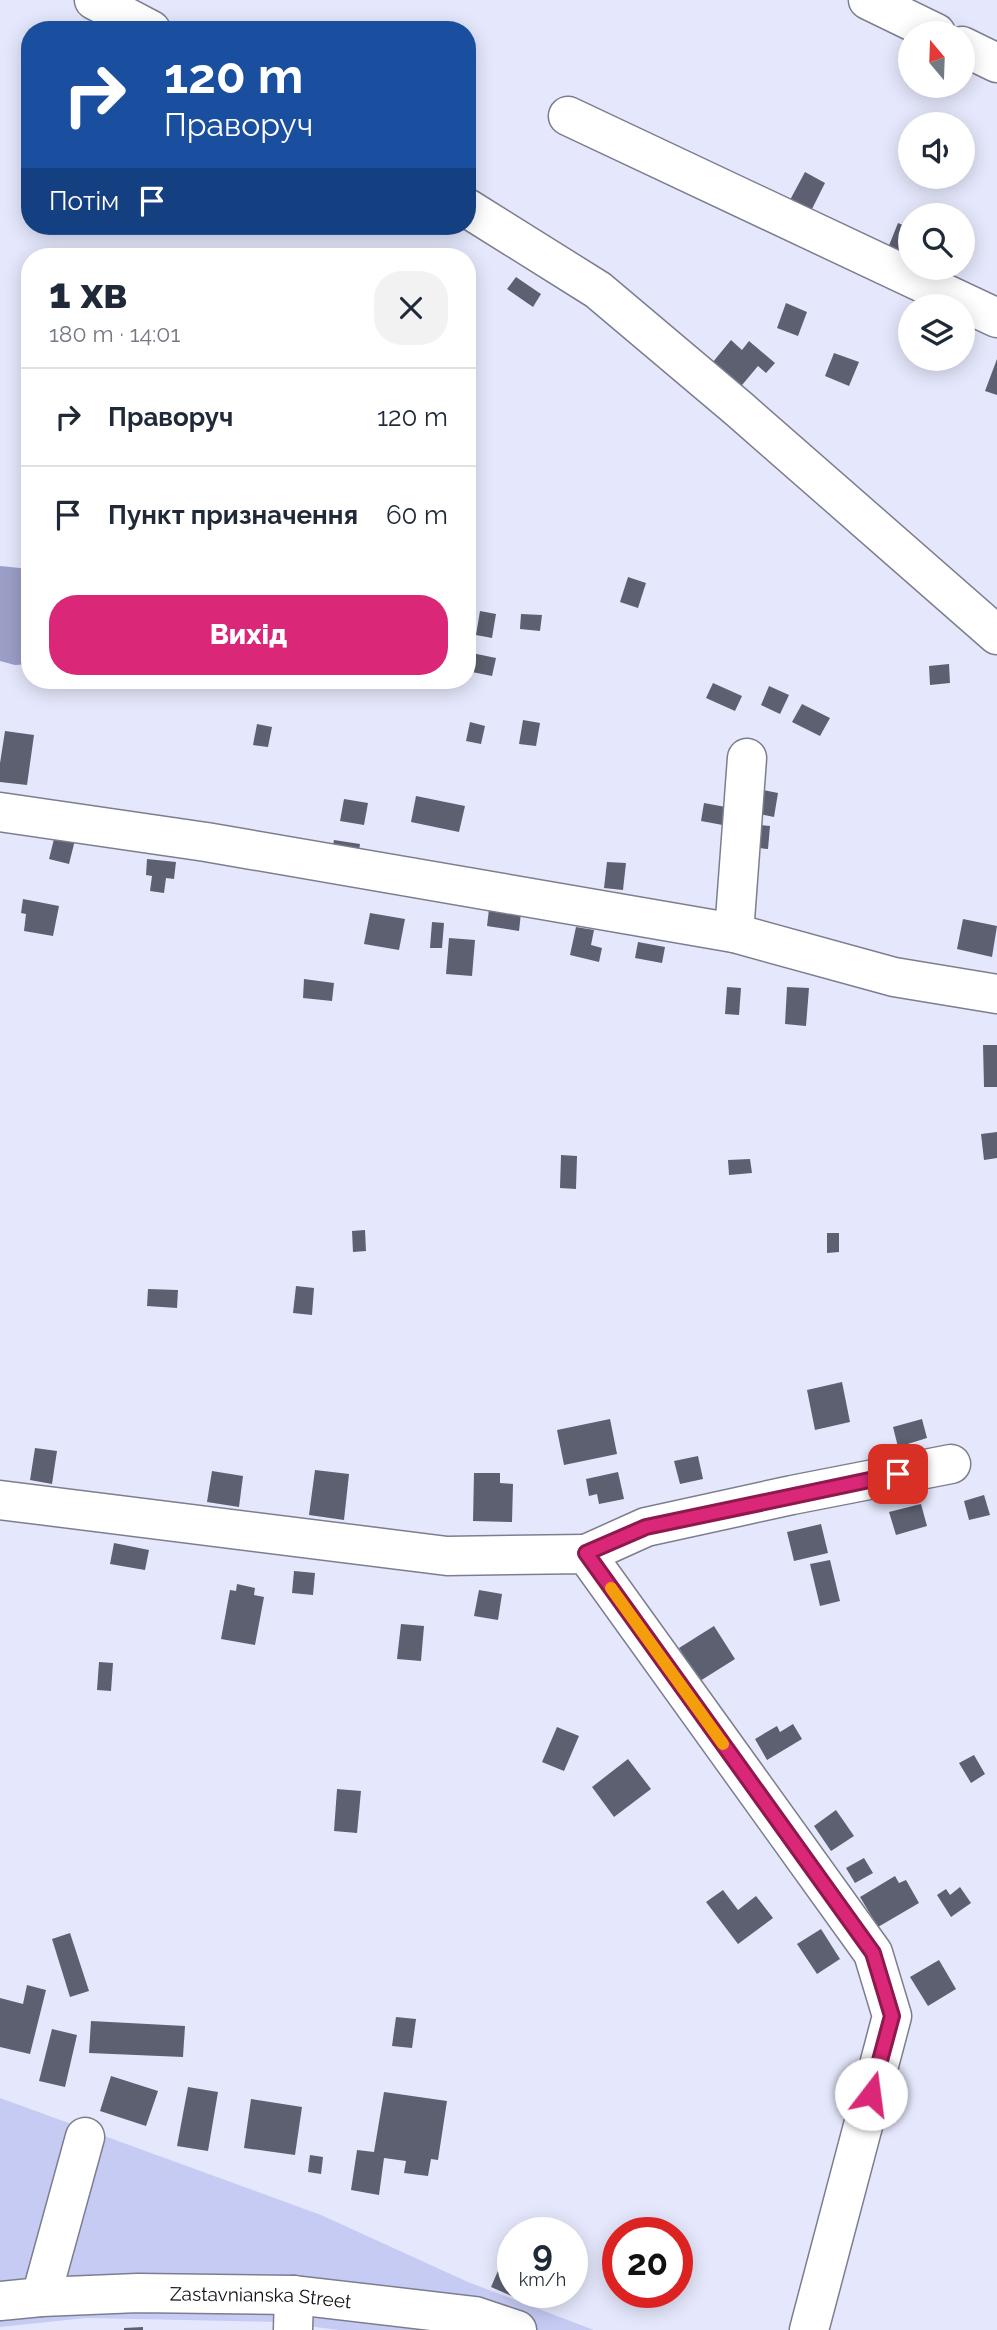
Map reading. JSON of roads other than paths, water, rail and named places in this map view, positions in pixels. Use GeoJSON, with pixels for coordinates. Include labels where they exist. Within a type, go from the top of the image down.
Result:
{"type":"FeatureCollection","features":[{"type":"Feature","properties":{"kind":"street"},"geometry":{"type":"LineString","coordinates":[[94,0],[134,21]]}},
{"type":"Feature","properties":{"kind":"street"},"geometry":{"type":"LineString","coordinates":[[868,0],[911,21]]}},
{"type":"Feature","properties":{"kind":"street"},"geometry":{"type":"LineString","coordinates":[[975,52],[997,63]]}},
{"type":"Feature","properties":{"kind":"street"},"geometry":{"type":"LineString","coordinates":[[568,116],[997,318]]}},
{"type":"Feature","properties":{"kind":"street"},"geometry":{"type":"LineString","coordinates":[[476,214],[598,290],[739,409],[997,635]]}},
{"type":"Feature","properties":{"kind":"street"},"geometry":{"type":"LineString","coordinates":[[734,933],[735,890],[747,758]]}},
{"type":"Feature","properties":{"kind":"street"},"geometry":{"type":"LineString","coordinates":[[0,812],[206,842],[734,933],[894,977],[997,993]]}},
{"type":"Feature","properties":{"kind":"street"},"geometry":{"type":"LineString","coordinates":[[0,1500],[447,1556],[586,1553],[646,1527],[951,1464]]}},
{"type":"Feature","properties":{"kind":"street"},"geometry":{"type":"LineString","coordinates":[[586,1553],[873,1953],[892,2016],[809,2330]]}},
{"type":"Feature","properties":{"kind":"street"},"geometry":{"type":"LineString","coordinates":[[41,2297],[85,2137]]}},
{"type":"Feature","properties":{"kind":"street","name":"Zastavnianska Street"},"geometry":{"type":"LineString","coordinates":[[0,2301],[138,2293],[294,2313],[475,2316],[517,2330]]}}]}
